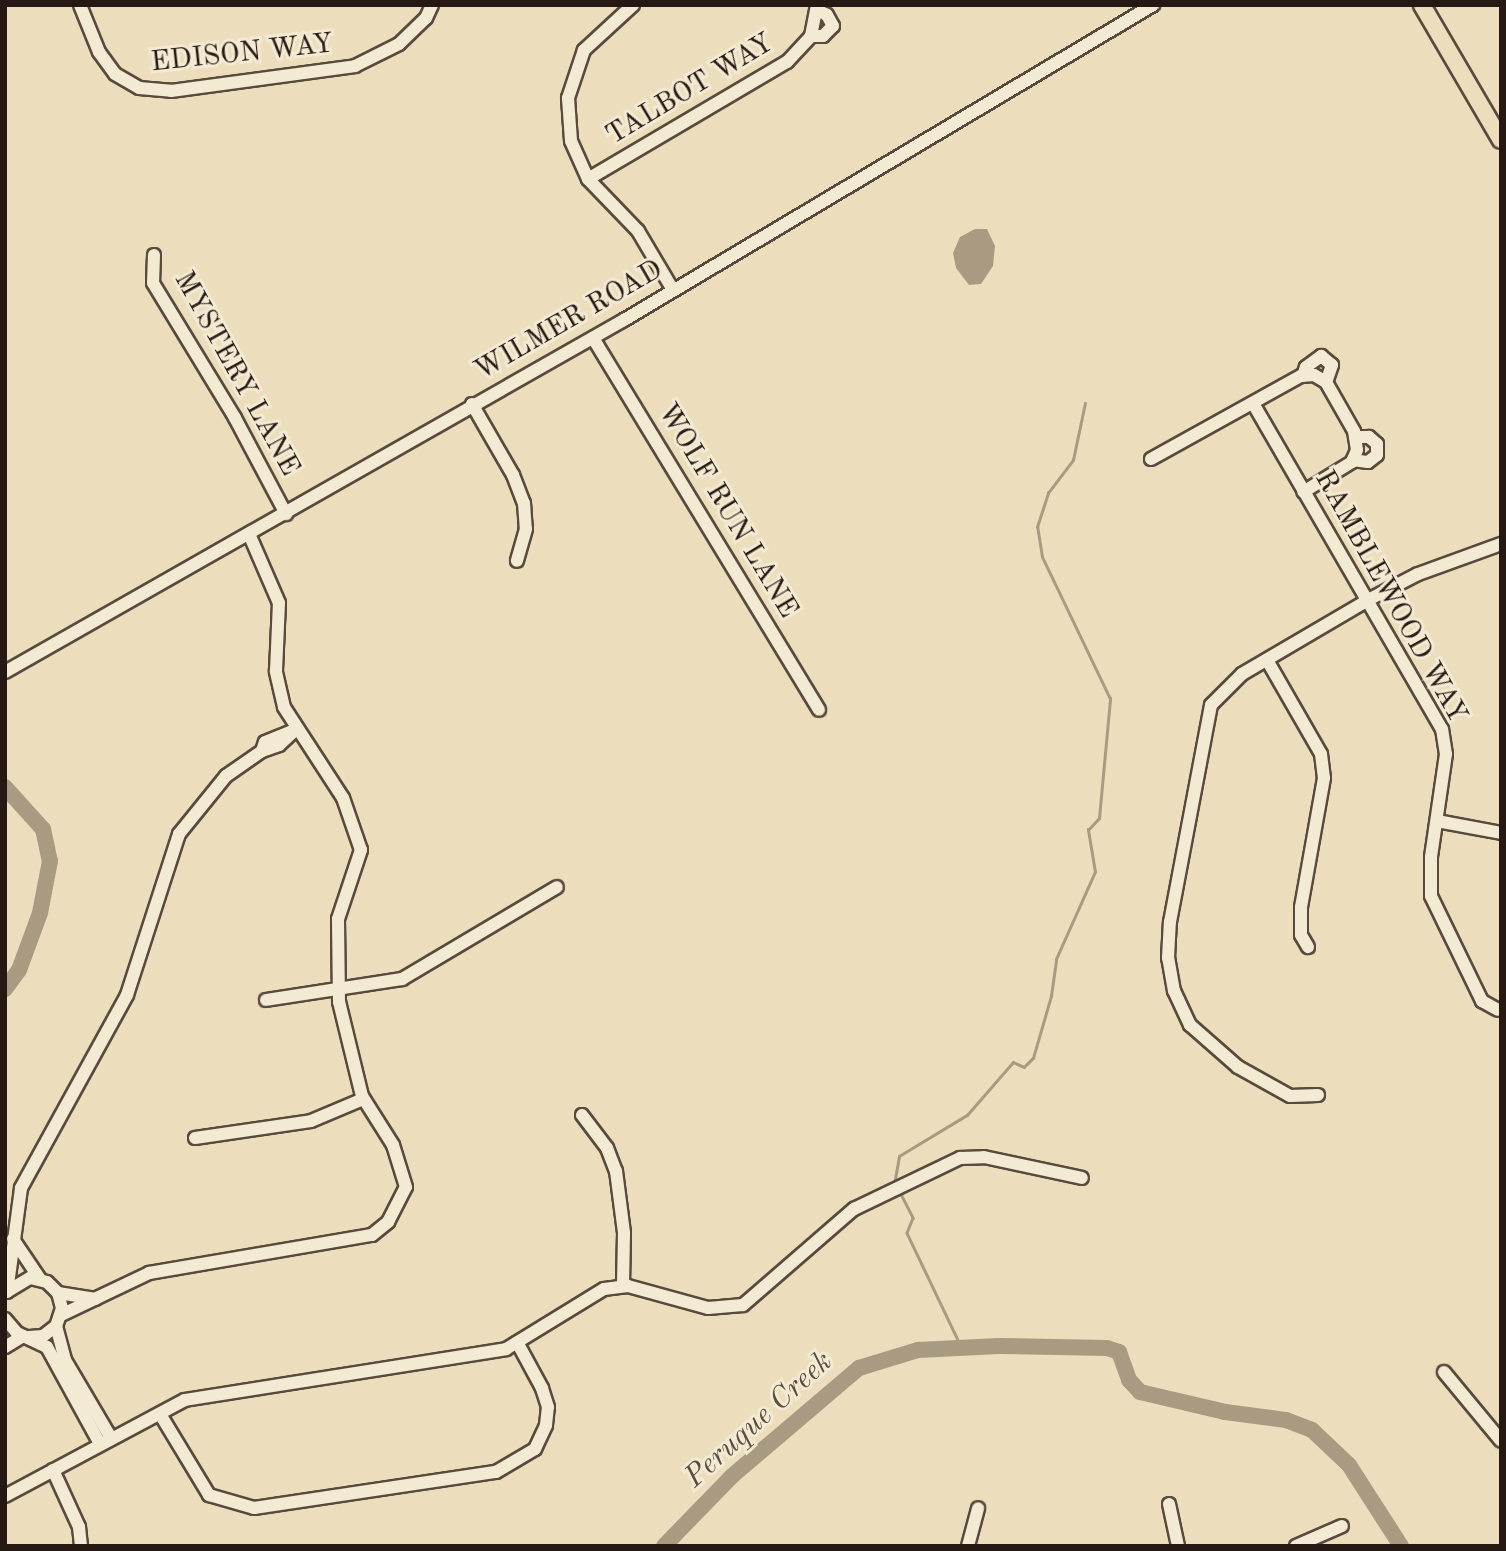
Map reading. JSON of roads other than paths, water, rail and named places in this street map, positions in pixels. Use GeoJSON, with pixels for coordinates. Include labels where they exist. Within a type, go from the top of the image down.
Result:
{"type":"FeatureCollection","features":[{"type":"Feature","properties":{"kind":"main road"},"geometry":{"type":"LineString","coordinates":[[1422,5],[1501,140]]}},
{"type":"Feature","properties":{"kind":"street","name":"EDISON WAY"},"geometry":{"type":"LineString","coordinates":[[80,5],[99,52],[115,74],[139,89],[171,91],[355,66],[398,44],[426,18],[432,5]]}},
{"type":"Feature","properties":{"kind":"street"},"geometry":{"type":"LineString","coordinates":[[632,5],[588,44],[572,83],[567,106],[571,141],[588,179],[638,231],[673,290]]}},
{"type":"Feature","properties":{"kind":"street","name":"WILMER ROAD"},"geometry":{"type":"LineString","coordinates":[[5,673],[286,514],[471,404],[593,338],[1153,5]]}},
{"type":"Feature","properties":{"kind":"street","name":"TALBOT WAY"},"geometry":{"type":"LineString","coordinates":[[588,179],[787,62],[811,36],[818,8]]}},
{"type":"Feature","properties":{"kind":"street","name":"MYSTERY LANE"},"geometry":{"type":"LineString","coordinates":[[154,255],[152,277],[157,289],[235,418],[286,514]]}},
{"type":"Feature","properties":{"kind":"street","name":"WOLF RUN LANE"},"geometry":{"type":"LineString","coordinates":[[593,338],[819,710]]}},
{"type":"Feature","properties":{"kind":"street"},"geometry":{"type":"LineString","coordinates":[[1303,376],[1306,366],[1321,356],[1332,365],[1326,383]]}},
{"type":"Feature","properties":{"kind":"street"},"geometry":{"type":"LineString","coordinates":[[1151,459],[1303,376],[1314,375],[1326,383],[1355,437],[1353,460]]}},
{"type":"Feature","properties":{"kind":"street"},"geometry":{"type":"LineString","coordinates":[[471,404],[513,475],[524,503],[526,529],[517,561]]}},
{"type":"Feature","properties":{"kind":"street","name":"RAMBLEWOOD WAY"},"geometry":{"type":"LineString","coordinates":[[1254,405],[1441,729],[1446,754],[1431,896],[1482,1001],[1498,1010]]}},
{"type":"Feature","properties":{"kind":"street"},"geometry":{"type":"LineString","coordinates":[[1303,492],[1353,460],[1368,462],[1377,455],[1377,444],[1368,437],[1355,437]]}},
{"type":"Feature","properties":{"kind":"street"},"geometry":{"type":"LineString","coordinates":[[5,1347],[24,1336],[43,1336],[59,1321],[96,1299],[149,1273],[189,1264],[372,1235],[388,1222],[406,1186],[393,1145],[363,1099],[339,988],[338,919],[361,850],[342,798],[295,730],[279,691],[279,603],[266,568],[248,534]]}},
{"type":"Feature","properties":{"kind":"street"},"geometry":{"type":"LineString","coordinates":[[1318,1095],[1290,1096],[1216,1051],[1190,1025],[1178,1004],[1168,958],[1211,705],[1241,674],[1368,600],[1418,574],[1501,544]]}},
{"type":"Feature","properties":{"kind":"street"},"geometry":{"type":"LineString","coordinates":[[1267,660],[1321,754],[1324,778],[1301,907],[1301,935],[1308,947]]}},
{"type":"Feature","properties":{"kind":"street"},"geometry":{"type":"LineString","coordinates":[[6,1295],[11,1235],[21,1188],[140,966],[179,834],[226,776],[261,751],[279,745],[295,730]]}},
{"type":"Feature","properties":{"kind":"street"},"geometry":{"type":"LineString","coordinates":[[1437,821],[1501,834]]}},
{"type":"Feature","properties":{"kind":"street"},"geometry":{"type":"LineString","coordinates":[[266,1000],[415,972],[557,887]]}},
{"type":"Feature","properties":{"kind":"street"},"geometry":{"type":"LineString","coordinates":[[195,1138],[311,1121],[363,1099]]}},
{"type":"Feature","properties":{"kind":"street"},"geometry":{"type":"LineString","coordinates":[[582,1115],[607,1148],[616,1171],[624,1233],[623,1286]]}},
{"type":"Feature","properties":{"kind":"street"},"geometry":{"type":"LineString","coordinates":[[5,1496],[105,1441],[205,1394],[474,1356],[517,1342],[592,1294],[623,1286],[708,1308],[743,1305],[854,1209],[960,1158],[984,1157],[1082,1178]]}},
{"type":"Feature","properties":{"kind":"street"},"geometry":{"type":"LineString","coordinates":[[11,1235],[40,1279],[58,1293],[96,1299]]}},
{"type":"Feature","properties":{"kind":"street"},"geometry":{"type":"LineString","coordinates":[[6,1295],[21,1280],[40,1279]]}},
{"type":"Feature","properties":{"kind":"street"},"geometry":{"type":"LineString","coordinates":[[58,1293],[65,1360],[105,1441]]}},
{"type":"Feature","properties":{"kind":"street"},"geometry":{"type":"LineString","coordinates":[[5,1319],[24,1336],[47,1347],[105,1441]]}},
{"type":"Feature","properties":{"kind":"street"},"geometry":{"type":"LineString","coordinates":[[160,1414],[209,1495],[254,1508],[496,1472],[535,1449],[545,1425],[548,1407],[542,1388],[517,1342]]}},
{"type":"Feature","properties":{"kind":"street"},"geometry":{"type":"LineString","coordinates":[[1444,1372],[1501,1441]]}},
{"type":"Feature","properties":{"kind":"street"},"geometry":{"type":"LineString","coordinates":[[53,1470],[79,1527],[80,1546]]}},
{"type":"Feature","properties":{"kind":"street"},"geometry":{"type":"LineString","coordinates":[[1169,1504],[1178,1546]]}},
{"type":"Feature","properties":{"kind":"street"},"geometry":{"type":"LineString","coordinates":[[968,1546],[978,1508]]}},
{"type":"Feature","properties":{"kind":"street"},"geometry":{"type":"LineString","coordinates":[[1296,1546],[1342,1526]]}},
{"type":"Feature","properties":{"kind":"waterway"},"geometry":{"type":"LineString","coordinates":[[895,1179],[899,1156],[967,1115],[1013,1062],[1024,1067],[1033,1058],[1051,996],[1056,959],[1095,872],[1088,830],[1099,818],[1110,699],[1042,557],[1037,527],[1048,493],[1073,460],[1085,403]]}},
{"type":"Feature","properties":{"kind":"waterway","name":"Peruque Creek"},"geometry":{"type":"LineString","coordinates":[[5,787],[43,829],[50,861],[40,913],[19,970],[5,989]]}},
{"type":"Feature","properties":{"kind":"waterway"},"geometry":{"type":"LineString","coordinates":[[900,1192],[913,1218],[907,1233],[961,1346]]}},
{"type":"Feature","properties":{"kind":"waterway","name":"Peruque Creek"},"geometry":{"type":"LineString","coordinates":[[664,1546],[732,1476],[859,1368],[918,1350],[999,1346],[1107,1348],[1119,1352],[1129,1380],[1140,1392],[1225,1412],[1286,1420],[1312,1430],[1349,1465],[1401,1546]]}}]}
